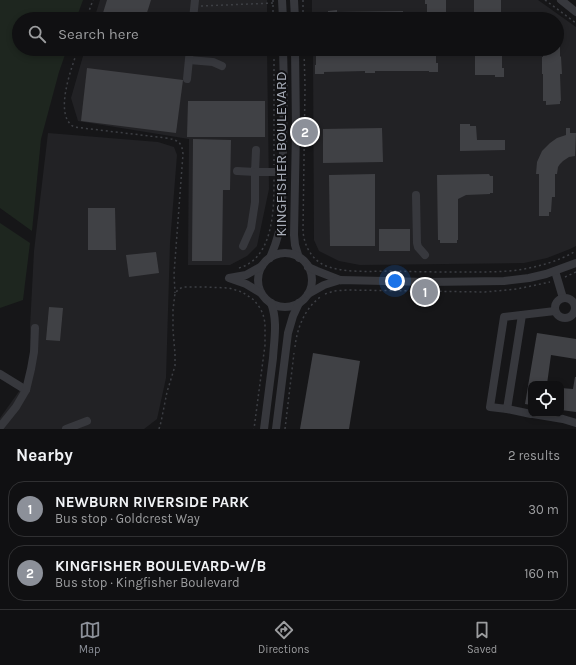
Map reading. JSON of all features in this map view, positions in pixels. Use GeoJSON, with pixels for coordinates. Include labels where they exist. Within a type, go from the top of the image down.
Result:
{"type":"FeatureCollection","features":[{"type":"Feature","properties":{"kind":"street"},"geometry":{"type":"LineString","coordinates":[[282,0],[283,12]]}},
{"type":"Feature","properties":{"kind":"street"},"geometry":{"type":"LineString","coordinates":[[294,0],[294,12]]}},
{"type":"Feature","properties":{"kind":"street"},"geometry":{"type":"LineString","coordinates":[[561,0],[576,12]]}},
{"type":"Feature","properties":{"kind":"street"},"geometry":{"type":"LineString","coordinates":[[187,78],[189,56]]}},
{"type":"Feature","properties":{"kind":"street","name":"KINGFISHER BOULEVARD"},"geometry":{"type":"LineString","coordinates":[[270,258],[276,244],[282,213],[283,56]]}},
{"type":"Feature","properties":{"kind":"street","name":"KINGFISHER BOULEVARD"},"geometry":{"type":"LineString","coordinates":[[295,56],[296,129],[294,235],[299,258]]}},
{"type":"Feature","properties":{"kind":"street"},"geometry":{"type":"LineString","coordinates":[[189,60],[213,62],[222,66]]}},
{"type":"Feature","properties":{"kind":"street"},"geometry":{"type":"LineString","coordinates":[[243,246],[251,228],[255,202],[256,150]]}},
{"type":"Feature","properties":{"kind":"street"},"geometry":{"type":"LineString","coordinates":[[237,171],[283,172]]}},
{"type":"Feature","properties":{"kind":"street"},"geometry":{"type":"LineString","coordinates":[[416,195],[417,243],[418,247],[425,255]]}},
{"type":"Feature","properties":{"kind":"street"},"geometry":{"type":"LineString","coordinates":[[264,429],[275,334],[274,315],[271,304],[261,293],[246,284],[229,278],[250,273],[275,256],[281,254],[294,255],[308,267],[311,272],[312,284],[308,294]]}},
{"type":"Feature","properties":{"kind":"street"},"geometry":{"type":"LineString","coordinates":[[271,304],[283,307],[294,306],[308,294],[324,285],[340,280],[499,282],[529,278],[555,271],[576,263]]}},
{"type":"Feature","properties":{"kind":"street"},"geometry":{"type":"LineString","coordinates":[[261,293],[258,282],[262,266]]}},
{"type":"Feature","properties":{"kind":"street"},"geometry":{"type":"LineString","coordinates":[[308,267],[340,280]]}},
{"type":"Feature","properties":{"kind":"street"},"geometry":{"type":"LineString","coordinates":[[555,271],[563,298]]}},
{"type":"Feature","properties":{"kind":"street"},"geometry":{"type":"LineString","coordinates":[[563,298],[570,299],[575,304],[575,311],[570,317],[560,317],[555,311],[556,303],[558,300],[563,298]]}},
{"type":"Feature","properties":{"kind":"street"},"geometry":{"type":"LineString","coordinates":[[276,429],[288,333],[299,303]]}},
{"type":"Feature","properties":{"kind":"street"},"geometry":{"type":"LineString","coordinates":[[528,413],[490,407],[504,317],[555,311]]}},
{"type":"Feature","properties":{"kind":"street"},"geometry":{"type":"LineString","coordinates":[[507,409],[522,315]]}},
{"type":"Feature","properties":{"kind":"street"},"geometry":{"type":"LineString","coordinates":[[0,427],[16,407],[26,390],[32,369],[35,328]]}},
{"type":"Feature","properties":{"kind":"street"},"geometry":{"type":"LineString","coordinates":[[0,374],[26,390]]}},
{"type":"Feature","properties":{"kind":"street"},"geometry":{"type":"LineString","coordinates":[[551,417],[576,423]]}},
{"type":"Feature","properties":{"kind":"street"},"geometry":{"type":"LineString","coordinates":[[66,429],[87,421]]}},
{"type":"Feature","properties":{"kind":"path"},"geometry":{"type":"LineString","coordinates":[[89,12],[93,0]]}},
{"type":"Feature","properties":{"kind":"path"},"geometry":{"type":"LineString","coordinates":[[273,0],[273,12]]}},
{"type":"Feature","properties":{"kind":"path"},"geometry":{"type":"LineString","coordinates":[[303,0],[304,12]]}},
{"type":"Feature","properties":{"kind":"path"},"geometry":{"type":"LineString","coordinates":[[545,0],[561,12]]}},
{"type":"Feature","properties":{"kind":"path"},"geometry":{"type":"LineString","coordinates":[[197,3],[273,3]]}},
{"type":"Feature","properties":{"kind":"path"},"geometry":{"type":"LineString","coordinates":[[564,14],[576,23]]}},
{"type":"Feature","properties":{"kind":"path"},"geometry":{"type":"LineString","coordinates":[[76,56],[64,100],[66,117],[71,125],[74,127],[166,138],[179,142],[182,148],[183,154],[174,274],[175,292],[172,324],[175,366],[167,392],[159,429]]}},
{"type":"Feature","properties":{"kind":"path"},"geometry":{"type":"LineString","coordinates":[[236,269],[247,265],[261,251],[268,234],[273,208],[274,56]]}},
{"type":"Feature","properties":{"kind":"path"},"geometry":{"type":"LineString","coordinates":[[304,56],[304,238],[311,255],[317,260],[325,265],[347,270],[419,272],[506,271],[547,263],[576,251]]}},
{"type":"Feature","properties":{"kind":"path"},"geometry":{"type":"LineString","coordinates":[[175,292],[184,287],[218,287],[233,289],[247,295],[257,303],[266,323],[265,345],[254,429]]}},
{"type":"Feature","properties":{"kind":"path"},"geometry":{"type":"LineString","coordinates":[[285,429],[294,350],[298,329],[311,305],[317,299],[323,295],[338,290]]}},
{"type":"Feature","properties":{"kind":"shaded area"},"geometry":{"type":"Polygon","coordinates":[[[0,0],[83,0],[79,12],[12,12],[12,56],[65,56],[41,139],[32,231],[0,208],[0,0]]]}},
{"type":"Feature","properties":{"kind":"shaded area"},"geometry":{"type":"Polygon","coordinates":[[[100,0],[267,0],[267,12],[96,12],[100,0]]]}},
{"type":"Feature","properties":{"kind":"shaded area"},"geometry":{"type":"Polygon","coordinates":[[[312,0],[538,0],[555,12],[312,12],[312,0]]]}},
{"type":"Feature","properties":{"kind":"shaded area"},"geometry":{"type":"Polygon","coordinates":[[[564,18],[576,27],[576,246],[547,258],[524,263],[360,265],[339,261],[319,251],[314,240],[313,56],[564,56],[564,18]]]}},
{"type":"Feature","properties":{"kind":"shaded area"},"geometry":{"type":"Polygon","coordinates":[[[83,56],[267,56],[269,189],[257,246],[247,256],[230,265],[188,265],[189,139],[78,121],[71,98],[83,56]]]}},
{"type":"Feature","properties":{"kind":"shaded area"},"geometry":{"type":"Polygon","coordinates":[[[48,133],[158,142],[174,147],[177,155],[170,243],[166,378],[157,419],[144,429],[0,429],[0,418],[25,383],[31,356],[30,327],[34,251],[48,133]]]}},
{"type":"Feature","properties":{"kind":"shaded area"},"geometry":{"type":"Polygon","coordinates":[[[0,223],[30,243],[23,300],[0,308],[0,223]]]}},
{"type":"Feature","properties":{"kind":"building"},"geometry":{"type":"Polygon","coordinates":[[[107,0],[151,0],[147,12],[103,12],[107,0]]]}},
{"type":"Feature","properties":{"kind":"building"},"geometry":{"type":"Polygon","coordinates":[[[425,0],[446,0],[446,12],[427,12],[427,4],[425,4],[425,0]]]}},
{"type":"Feature","properties":{"kind":"building"},"geometry":{"type":"Polygon","coordinates":[[[474,0],[501,0],[501,12],[474,12],[474,0]]]}},
{"type":"Feature","properties":{"kind":"building"},"geometry":{"type":"Polygon","coordinates":[[[337,10],[337,12],[328,12],[337,10]]]}},
{"type":"Feature","properties":{"kind":"building"},"geometry":{"type":"Polygon","coordinates":[[[403,11],[403,12],[337,12],[403,11]]]}},
{"type":"Feature","properties":{"kind":"building"},"geometry":{"type":"Polygon","coordinates":[[[316,56],[436,56],[438,72],[375,71],[375,73],[365,73],[365,71],[324,72],[324,74],[315,74],[316,56]]]}},
{"type":"Feature","properties":{"kind":"building"},"geometry":{"type":"Polygon","coordinates":[[[475,56],[502,56],[504,77],[495,77],[495,75],[475,75],[475,56]]]}},
{"type":"Feature","properties":{"kind":"building"},"geometry":{"type":"Polygon","coordinates":[[[543,57],[561,57],[562,74],[560,74],[560,104],[546,105],[546,101],[543,101],[543,57]]]}},
{"type":"Feature","properties":{"kind":"building"},"geometry":{"type":"Polygon","coordinates":[[[87,68],[183,80],[176,133],[81,121],[87,68]]]}},
{"type":"Feature","properties":{"kind":"building"},"geometry":{"type":"Polygon","coordinates":[[[188,101],[265,101],[265,137],[187,137],[188,101]]]}},
{"type":"Feature","properties":{"kind":"building"},"geometry":{"type":"Polygon","coordinates":[[[460,124],[470,124],[470,126],[476,126],[477,140],[505,140],[505,150],[460,151],[460,124]]]}},
{"type":"Feature","properties":{"kind":"building"},"geometry":{"type":"Polygon","coordinates":[[[382,128],[383,162],[323,163],[323,129],[382,128]]]}},
{"type":"Feature","properties":{"kind":"building"},"geometry":{"type":"Polygon","coordinates":[[[566,128],[570,128],[570,133],[576,133],[575,156],[569,157],[558,167],[557,174],[555,174],[555,197],[552,197],[551,212],[549,212],[549,216],[539,216],[539,174],[536,174],[537,162],[542,151],[550,143],[557,138],[566,135],[566,128]]]}},
{"type":"Feature","properties":{"kind":"building"},"geometry":{"type":"Polygon","coordinates":[[[193,139],[231,140],[230,190],[223,190],[222,261],[192,261],[193,139]]]}},
{"type":"Feature","properties":{"kind":"building"},"geometry":{"type":"Polygon","coordinates":[[[375,174],[375,246],[330,246],[329,175],[375,174]]]}},
{"type":"Feature","properties":{"kind":"building"},"geometry":{"type":"Polygon","coordinates":[[[489,174],[490,176],[493,176],[493,193],[466,195],[458,199],[457,243],[440,243],[440,240],[438,240],[437,175],[489,174]]]}},
{"type":"Feature","properties":{"kind":"building"},"geometry":{"type":"Polygon","coordinates":[[[88,208],[115,208],[116,250],[88,250],[88,208]]]}},
{"type":"Feature","properties":{"kind":"building"},"geometry":{"type":"Polygon","coordinates":[[[379,229],[410,229],[410,251],[379,251],[379,229]]]}},
{"type":"Feature","properties":{"kind":"building"},"geometry":{"type":"Polygon","coordinates":[[[156,252],[159,273],[129,277],[126,255],[156,252]]]}},
{"type":"Feature","properties":{"kind":"building"},"geometry":{"type":"Polygon","coordinates":[[[49,307],[63,308],[60,341],[46,340],[49,307]]]}},
{"type":"Feature","properties":{"kind":"building"},"geometry":{"type":"Polygon","coordinates":[[[537,333],[576,339],[576,359],[551,355],[547,381],[529,381],[537,333]]]}},
{"type":"Feature","properties":{"kind":"building"},"geometry":{"type":"Polygon","coordinates":[[[313,353],[360,361],[349,429],[300,429],[313,353]]]}},
{"type":"Feature","properties":{"kind":"building"},"geometry":{"type":"Polygon","coordinates":[[[576,377],[576,412],[564,410],[564,388],[573,389],[576,377]]]}},
{"type":"Feature","properties":{"kind":"building"},"geometry":{"type":"Polygon","coordinates":[[[528,386],[528,404],[525,404],[528,386]]]}},
{"type":"Feature","properties":{"kind":"place","name":"KINGFISHER BOULEVARD-W/B"},"geometry":{"type":"Point","coordinates":[305,132]}},
{"type":"Feature","properties":{"kind":"place","name":"NEWBURN RIVERSIDE PARK"},"geometry":{"type":"Point","coordinates":[425,292]}}]}
